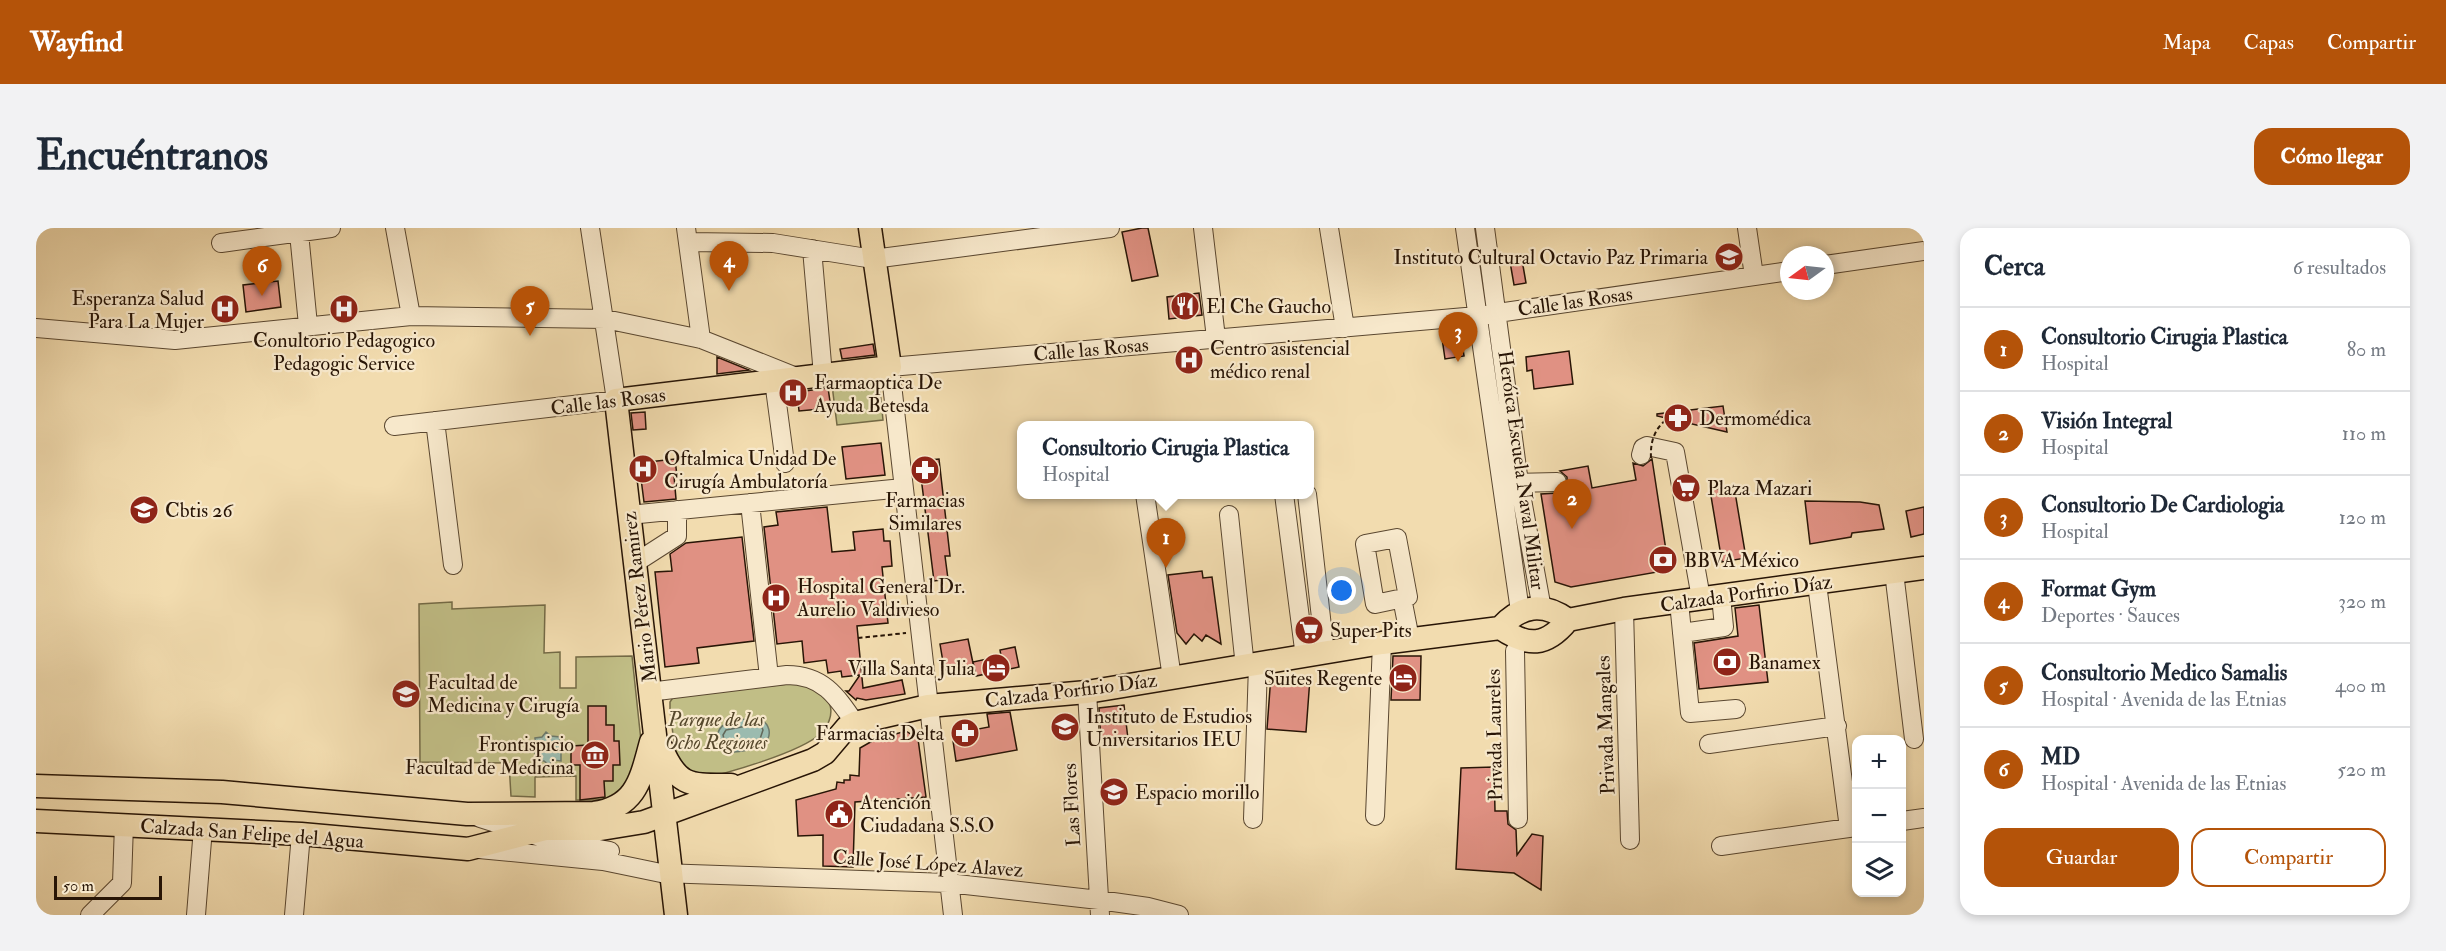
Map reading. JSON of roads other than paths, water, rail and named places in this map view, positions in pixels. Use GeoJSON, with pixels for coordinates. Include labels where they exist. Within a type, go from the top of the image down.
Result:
{"type":"FeatureCollection","features":[{"type":"Feature","properties":{"kind":"main road"},"geometry":{"type":"LineString","coordinates":[[870,228],[890,367]]}},
{"type":"Feature","properties":{"kind":"main road","name":"Calle las Rosas"},"geometry":{"type":"LineString","coordinates":[[616,400],[890,367]]}},
{"type":"Feature","properties":{"kind":"main road","name":"Mario Pérez Ramirez"},"geometry":{"type":"LineString","coordinates":[[616,400],[676,915]]}},
{"type":"Feature","properties":{"kind":"main road","name":"Calzada Porfirio Díaz"},"geometry":{"type":"LineString","coordinates":[[1574,619],[1624,609],[1924,568]]}},
{"type":"Feature","properties":{"kind":"main road"},"geometry":{"type":"LineString","coordinates":[[1531,610],[1552,610],[1574,619],[1553,636],[1538,641],[1515,638],[1497,629],[1531,610]]}},
{"type":"Feature","properties":{"kind":"main road","name":"Calzada Porfirio Díaz"},"geometry":{"type":"LineString","coordinates":[[855,723],[928,706],[1087,692],[1382,643],[1497,629]]}},
{"type":"Feature","properties":{"kind":"main road"},"geometry":{"type":"LineString","coordinates":[[468,849],[525,832],[546,829],[615,828],[664,816],[820,756],[855,723]]}},
{"type":"Feature","properties":{"kind":"main road"},"geometry":{"type":"LineString","coordinates":[[654,731],[671,769],[683,781],[699,785],[748,785]]}},
{"type":"Feature","properties":{"kind":"main road","name":"Calzada San Felipe del Agua"},"geometry":{"type":"LineString","coordinates":[[36,786],[222,792],[467,814],[594,813],[613,809],[626,801],[639,782],[654,731]]}},
{"type":"Feature","properties":{"kind":"main road","name":"Calzada San Felipe del Agua"},"geometry":{"type":"LineString","coordinates":[[36,820],[301,834],[468,849]]}},
{"type":"Feature","properties":{"kind":"street"},"geometry":{"type":"LineString","coordinates":[[221,243],[332,228]]}},
{"type":"Feature","properties":{"kind":"street"},"geometry":{"type":"LineString","coordinates":[[395,228],[411,316]]}},
{"type":"Feature","properties":{"kind":"street","name":"Mario Pérez Ramirez"},"geometry":{"type":"LineString","coordinates":[[590,228],[616,400]]}},
{"type":"Feature","properties":{"kind":"street"},"geometry":{"type":"LineString","coordinates":[[701,339],[687,235],[773,243],[873,259],[1110,228]]}},
{"type":"Feature","properties":{"kind":"street"},"geometry":{"type":"LineString","coordinates":[[1203,228],[1216,338]]}},
{"type":"Feature","properties":{"kind":"street"},"geometry":{"type":"LineString","coordinates":[[1329,228],[1345,328]]}},
{"type":"Feature","properties":{"kind":"street","name":"Heróica Escuela Naval Militar"},"geometry":{"type":"LineString","coordinates":[[1465,228],[1486,314],[1519,487],[1531,610]]}},
{"type":"Feature","properties":{"kind":"street","name":"Heróica Escuela Naval Militar"},"geometry":{"type":"LineString","coordinates":[[1485,228],[1486,314],[1531,610]]}},
{"type":"Feature","properties":{"kind":"street"},"geometry":{"type":"LineString","coordinates":[[1747,228],[1754,276]]}},
{"type":"Feature","properties":{"kind":"street"},"geometry":{"type":"LineString","coordinates":[[299,233],[308,325]]}},
{"type":"Feature","properties":{"kind":"street"},"geometry":{"type":"LineString","coordinates":[[812,249],[823,375]]}},
{"type":"Feature","properties":{"kind":"street"},"geometry":{"type":"LineString","coordinates":[[1834,264],[1924,251]]}},
{"type":"Feature","properties":{"kind":"street","name":"Calle las Rosas"},"geometry":{"type":"LineString","coordinates":[[890,367],[1486,314],[1780,272]]}},
{"type":"Feature","properties":{"kind":"street"},"geometry":{"type":"LineString","coordinates":[[36,328],[175,340],[411,316],[605,319],[701,339],[799,378]]}},
{"type":"Feature","properties":{"kind":"street"},"geometry":{"type":"LineString","coordinates":[[890,367],[953,915]]}},
{"type":"Feature","properties":{"kind":"street"},"geometry":{"type":"LineString","coordinates":[[774,381],[785,463]]}},
{"type":"Feature","properties":{"kind":"street","name":"Calle las Rosas"},"geometry":{"type":"LineString","coordinates":[[393,426],[616,400]]}},
{"type":"Feature","properties":{"kind":"street"},"geometry":{"type":"LineString","coordinates":[[435,422],[453,565]]}},
{"type":"Feature","properties":{"kind":"street"},"geometry":{"type":"LineString","coordinates":[[1646,456],[1642,448],[1647,446],[1675,452],[1700,599],[1724,627],[1682,633]]}},
{"type":"Feature","properties":{"kind":"street"},"geometry":{"type":"LineString","coordinates":[[629,515],[903,488]]}},
{"type":"Feature","properties":{"kind":"street"},"geometry":{"type":"LineString","coordinates":[[1146,499],[1172,678]]}},
{"type":"Feature","properties":{"kind":"street"},"geometry":{"type":"LineString","coordinates":[[1285,499],[1315,655]]}},
{"type":"Feature","properties":{"kind":"street"},"geometry":{"type":"LineString","coordinates":[[1307,499],[1315,655]]}},
{"type":"Feature","properties":{"kind":"street"},"geometry":{"type":"LineString","coordinates":[[750,503],[769,677]]}},
{"type":"Feature","properties":{"kind":"street"},"geometry":{"type":"LineString","coordinates":[[635,563],[678,536],[677,510]]}},
{"type":"Feature","properties":{"kind":"street"},"geometry":{"type":"LineString","coordinates":[[1229,515],[1252,666],[1253,819]]}},
{"type":"Feature","properties":{"kind":"street"},"geometry":{"type":"LineString","coordinates":[[1894,572],[1914,739]]}},
{"type":"Feature","properties":{"kind":"street"},"geometry":{"type":"LineString","coordinates":[[1817,584],[1852,821]]}},
{"type":"Feature","properties":{"kind":"street"},"geometry":{"type":"LineString","coordinates":[[1402,598],[1410,639]]}},
{"type":"Feature","properties":{"kind":"street"},"geometry":{"type":"LineString","coordinates":[[1700,599],[1682,633],[1690,713],[1736,709]]}},
{"type":"Feature","properties":{"kind":"street","name":"Privada Mangales"},"geometry":{"type":"LineString","coordinates":[[1624,609],[1630,840]]}},
{"type":"Feature","properties":{"kind":"street"},"geometry":{"type":"LineString","coordinates":[[1497,629],[1506,644],[1515,651],[1532,653],[1545,651],[1557,645],[1567,636],[1574,619]]}},
{"type":"Feature","properties":{"kind":"street"},"geometry":{"type":"LineString","coordinates":[[1375,816],[1382,643]]}},
{"type":"Feature","properties":{"kind":"street","name":"Privada Laureles"},"geometry":{"type":"LineString","coordinates":[[1515,651],[1518,819]]}},
{"type":"Feature","properties":{"kind":"street"},"geometry":{"type":"LineString","coordinates":[[650,692],[796,675],[817,681],[836,697],[855,723]]}},
{"type":"Feature","properties":{"kind":"street","name":"Las Flores"},"geometry":{"type":"LineString","coordinates":[[1087,692],[1100,907]]}},
{"type":"Feature","properties":{"kind":"street"},"geometry":{"type":"LineString","coordinates":[[1709,744],[1837,726]]}},
{"type":"Feature","properties":{"kind":"street"},"geometry":{"type":"LineString","coordinates":[[467,814],[546,839],[657,861],[671,874]]}},
{"type":"Feature","properties":{"kind":"street"},"geometry":{"type":"LineString","coordinates":[[1906,820],[1924,818]]}},
{"type":"Feature","properties":{"kind":"street"},"geometry":{"type":"LineString","coordinates":[[90,915],[122,883],[124,824]]}},
{"type":"Feature","properties":{"kind":"street"},"geometry":{"type":"LineString","coordinates":[[1721,846],[1852,827]]}},
{"type":"Feature","properties":{"kind":"street"},"geometry":{"type":"LineString","coordinates":[[196,915],[203,828]]}},
{"type":"Feature","properties":{"kind":"street"},"geometry":{"type":"LineString","coordinates":[[294,915],[301,834]]}},
{"type":"Feature","properties":{"kind":"street","name":"Calle José López Alavez"},"geometry":{"type":"LineString","coordinates":[[468,849],[594,860],[671,874],[948,883],[1100,907],[1149,907],[1179,915]]}},
{"type":"Feature","properties":{"kind":"water"},"geometry":{"type":"Polygon","coordinates":[[[758,718],[768,726],[769,730],[769,737],[764,744],[735,752],[726,751],[719,746],[717,738],[719,730],[725,724],[758,718]]]}},
{"type":"Feature","properties":{"kind":"water"},"geometry":{"type":"Polygon","coordinates":[[[546,732],[551,736],[560,737],[560,744],[565,748],[561,753],[561,761],[553,760],[549,765],[544,761],[536,761],[536,754],[531,750],[535,745],[535,738],[542,737],[546,732]]]}},
{"type":"Feature","properties":{"kind":"place","name":"Instituto Cultural Octavio Paz Primaria"},"geometry":{"type":"Point","coordinates":[1729,257]}},
{"type":"Feature","properties":{"kind":"place","name":"Format Gym"},"geometry":{"type":"Point","coordinates":[729,291]}},
{"type":"Feature","properties":{"kind":"place","name":"MD"},"geometry":{"type":"Point","coordinates":[262,296]}},
{"type":"Feature","properties":{"kind":"place","name":"El Che Gaucho"},"geometry":{"type":"Point","coordinates":[1185,306]}},
{"type":"Feature","properties":{"kind":"place","name":"Esperanza Salud Para La Mujer"},"geometry":{"type":"Point","coordinates":[225,309]}},
{"type":"Feature","properties":{"kind":"place","name":"Conultorio Pedagogico Pedagogic Service"},"geometry":{"type":"Point","coordinates":[344,309]}},
{"type":"Feature","properties":{"kind":"place","name":"Consultorio Medico Samalis"},"geometry":{"type":"Point","coordinates":[530,336]}},
{"type":"Feature","properties":{"kind":"place","name":"Centro asistencial médico renal"},"geometry":{"type":"Point","coordinates":[1189,360]}},
{"type":"Feature","properties":{"kind":"place","name":"Consultorio De Cardiologia"},"geometry":{"type":"Point","coordinates":[1458,362]}},
{"type":"Feature","properties":{"kind":"place","name":"Farmaoptica De Ayuda Betesda"},"geometry":{"type":"Point","coordinates":[793,393]}},
{"type":"Feature","properties":{"kind":"place","name":"Dermomédica"},"geometry":{"type":"Point","coordinates":[1678,418]}},
{"type":"Feature","properties":{"kind":"place","name":"Oftalmica Unidad De Cirugía Ambulatoría"},"geometry":{"type":"Point","coordinates":[643,469]}},
{"type":"Feature","properties":{"kind":"place","name":"Farmacias Similares"},"geometry":{"type":"Point","coordinates":[925,470]}},
{"type":"Feature","properties":{"kind":"place","name":"Plaza Mazari"},"geometry":{"type":"Point","coordinates":[1686,488]}},
{"type":"Feature","properties":{"kind":"place","name":"Cbtis 26"},"geometry":{"type":"Point","coordinates":[144,510]}},
{"type":"Feature","properties":{"kind":"place","name":"Visión Integral"},"geometry":{"type":"Point","coordinates":[1572,529]}},
{"type":"Feature","properties":{"kind":"place","name":"BBVA México"},"geometry":{"type":"Point","coordinates":[1663,560]}},
{"type":"Feature","properties":{"kind":"place","name":"Consultorio Cirugia Plastica"},"geometry":{"type":"Point","coordinates":[1166,568]}},
{"type":"Feature","properties":{"kind":"place","name":"Hospital General Dr. Aurelio Valdivieso"},"geometry":{"type":"Point","coordinates":[776,598]}},
{"type":"Feature","properties":{"kind":"place","name":"Super Pits"},"geometry":{"type":"Point","coordinates":[1309,630]}},
{"type":"Feature","properties":{"kind":"place","name":"Banamex"},"geometry":{"type":"Point","coordinates":[1727,662]}},
{"type":"Feature","properties":{"kind":"place","name":"Villa Santa Julia"},"geometry":{"type":"Point","coordinates":[996,668]}},
{"type":"Feature","properties":{"kind":"place","name":"Suites Regente"},"geometry":{"type":"Point","coordinates":[1403,678]}},
{"type":"Feature","properties":{"kind":"place","name":"Facultad de Medicina y Cirugía"},"geometry":{"type":"Point","coordinates":[406,694]}},
{"type":"Feature","properties":{"kind":"place","name":"Instituto de Estudios Universitarios IEU"},"geometry":{"type":"Point","coordinates":[1065,727]}},
{"type":"Feature","properties":{"kind":"place","name":"Farmacias Delta"},"geometry":{"type":"Point","coordinates":[965,733]}},
{"type":"Feature","properties":{"kind":"place","name":"Frontispicio Facultad de Medicina"},"geometry":{"type":"Point","coordinates":[595,755]}},
{"type":"Feature","properties":{"kind":"place","name":"Espacio morillo"},"geometry":{"type":"Point","coordinates":[1114,792]}},
{"type":"Feature","properties":{"kind":"place","name":"Atención Ciudadana S.S.O"},"geometry":{"type":"Point","coordinates":[839,814]}},
{"type":"Feature","properties":{"kind":"park label","name":"Parque de las Ocho Regiones"},"geometry":{"type":"Point","coordinates":[716,730]}}]}
